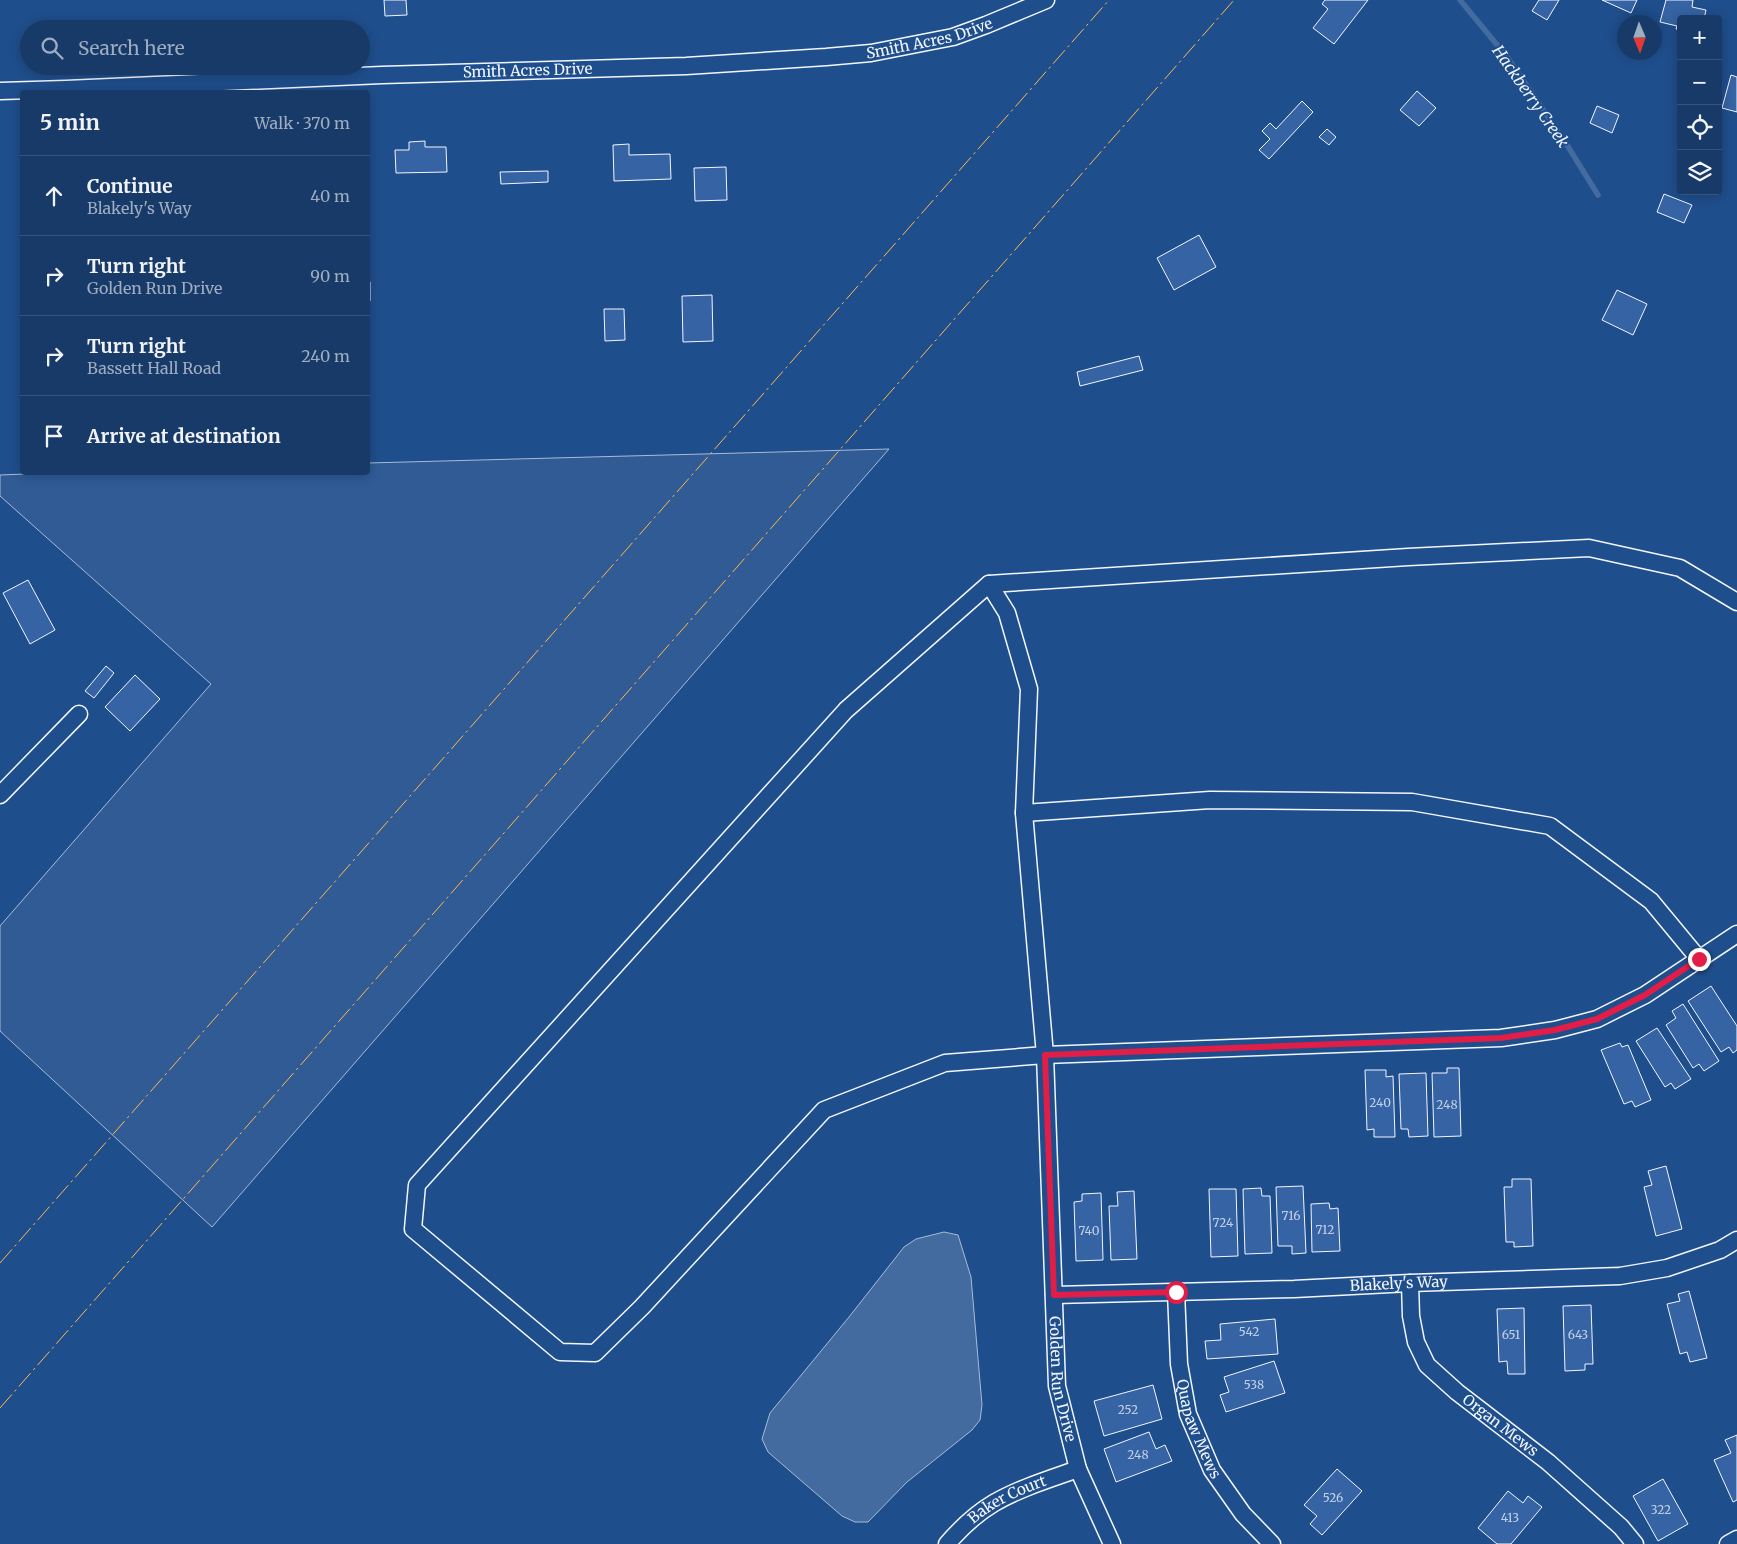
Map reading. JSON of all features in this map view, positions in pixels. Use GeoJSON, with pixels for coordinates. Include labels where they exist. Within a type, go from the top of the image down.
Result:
{"type":"FeatureCollection","features":[{"type":"Feature","properties":{"kind":"street","name":"Smith Acres Drive"},"geometry":{"type":"LineString","coordinates":[[0,90],[76,89],[382,75],[686,66],[871,53],[953,37],[1046,0]]}},
{"type":"Feature","properties":{"kind":"street"},"geometry":{"type":"LineString","coordinates":[[1737,602],[1680,568],[1589,548],[1408,556],[989,584],[846,710],[416,1185],[413,1229],[560,1352],[595,1354],[642,1307],[824,1110],[945,1064],[1045,1055],[1501,1038],[1555,1030],[1597,1019],[1645,995],[1737,934]]}},
{"type":"Feature","properties":{"kind":"street","name":"Golden Run Drive"},"geometry":{"type":"LineString","coordinates":[[989,584],[1007,613],[1029,689],[1024,813],[1045,1055],[1057,1386],[1078,1469],[1112,1544]]}},
{"type":"Feature","properties":{"kind":"street"},"geometry":{"type":"LineString","coordinates":[[0,795],[79,714]]}},
{"type":"Feature","properties":{"kind":"street"},"geometry":{"type":"LineString","coordinates":[[1024,813],[1210,800],[1412,802],[1550,826],[1651,900],[1699,959]]}},
{"type":"Feature","properties":{"kind":"street","name":"Blakely's Way"},"geometry":{"type":"LineString","coordinates":[[1054,1295],[1294,1289],[1620,1276],[1667,1268],[1720,1250],[1737,1240]]}},
{"type":"Feature","properties":{"kind":"street","name":"Organ Mews"},"geometry":{"type":"LineString","coordinates":[[1410,1283],[1411,1316],[1416,1342],[1427,1365],[1457,1392],[1548,1462],[1621,1527],[1635,1544]]}},
{"type":"Feature","properties":{"kind":"street","name":"Quapaw Mews"},"geometry":{"type":"LineString","coordinates":[[1176,1292],[1179,1364],[1188,1414],[1212,1470],[1243,1514],[1272,1544]]}},
{"type":"Feature","properties":{"kind":"street","name":"Baker Court"},"geometry":{"type":"LineString","coordinates":[[947,1544],[959,1530],[993,1503],[1026,1488],[1078,1469]]}},
{"type":"Feature","properties":{"kind":"street"},"geometry":{"type":"LineString","coordinates":[[1728,1544],[1737,1539]]}},
{"type":"Feature","properties":{"kind":"shaded area"},"geometry":{"type":"Polygon","coordinates":[[[889,449],[212,1227],[0,1031],[0,926],[211,684],[0,496],[0,475],[370,475],[370,463],[889,449]]]}},
{"type":"Feature","properties":{"kind":"shaded area"},"geometry":{"type":"Polygon","coordinates":[[[944,1232],[958,1235],[971,1277],[982,1405],[980,1420],[972,1430],[907,1482],[868,1522],[855,1522],[842,1516],[768,1452],[762,1439],[770,1413],[904,1247],[916,1239],[944,1232]]]}},
{"type":"Feature","properties":{"kind":"building"},"geometry":{"type":"Polygon","coordinates":[[[384,0],[406,0],[407,15],[385,16],[384,0]]]}},
{"type":"Feature","properties":{"kind":"building"},"geometry":{"type":"Polygon","coordinates":[[[1325,0],[1368,0],[1334,44],[1313,28],[1328,9],[1322,4],[1325,0]]]}},
{"type":"Feature","properties":{"kind":"building"},"geometry":{"type":"Polygon","coordinates":[[[1539,0],[1559,0],[1547,20],[1532,11],[1539,0]]]}},
{"type":"Feature","properties":{"kind":"building"},"geometry":{"type":"Polygon","coordinates":[[[1602,0],[1637,0],[1631,13],[1602,0]]]}},
{"type":"Feature","properties":{"kind":"building"},"geometry":{"type":"Polygon","coordinates":[[[1666,0],[1693,0],[1692,7],[1706,10],[1705,15],[1677,15],[1677,26],[1662,22],[1666,0]]]}},
{"type":"Feature","properties":{"kind":"building"},"geometry":{"type":"Polygon","coordinates":[[[1731,75],[1737,77],[1737,112],[1722,108],[1731,75]]]}},
{"type":"Feature","properties":{"kind":"building"},"geometry":{"type":"Polygon","coordinates":[[[1417,91],[1436,108],[1419,126],[1400,110],[1417,91]]]}},
{"type":"Feature","properties":{"kind":"building"},"geometry":{"type":"Polygon","coordinates":[[[1302,101],[1313,112],[1269,159],[1259,150],[1270,139],[1262,131],[1270,123],[1276,129],[1302,101]]]}},
{"type":"Feature","properties":{"kind":"building"},"geometry":{"type":"Polygon","coordinates":[[[1597,106],[1619,115],[1612,133],[1590,123],[1597,106]]]}},
{"type":"Feature","properties":{"kind":"building"},"geometry":{"type":"Polygon","coordinates":[[[1327,129],[1336,137],[1329,145],[1319,137],[1327,129]]]}},
{"type":"Feature","properties":{"kind":"building"},"geometry":{"type":"Polygon","coordinates":[[[425,141],[425,147],[446,147],[447,172],[396,173],[395,150],[409,150],[409,142],[425,141]]]}},
{"type":"Feature","properties":{"kind":"building"},"geometry":{"type":"Polygon","coordinates":[[[629,144],[629,155],[670,154],[671,179],[614,181],[613,145],[629,144]]]}},
{"type":"Feature","properties":{"kind":"building"},"geometry":{"type":"Polygon","coordinates":[[[726,167],[727,200],[695,201],[694,168],[726,167]]]}},
{"type":"Feature","properties":{"kind":"building"},"geometry":{"type":"Polygon","coordinates":[[[548,171],[548,182],[501,184],[500,172],[548,171]]]}},
{"type":"Feature","properties":{"kind":"building"},"geometry":{"type":"Polygon","coordinates":[[[1664,194],[1692,205],[1684,223],[1657,212],[1664,194]]]}},
{"type":"Feature","properties":{"kind":"building"},"geometry":{"type":"Polygon","coordinates":[[[1199,235],[1216,267],[1174,290],[1157,258],[1199,235]]]}},
{"type":"Feature","properties":{"kind":"building"},"geometry":{"type":"Polygon","coordinates":[[[1617,290],[1647,304],[1633,335],[1602,320],[1617,290]]]}},
{"type":"Feature","properties":{"kind":"building"},"geometry":{"type":"Polygon","coordinates":[[[712,295],[713,341],[683,342],[682,296],[712,295]]]}},
{"type":"Feature","properties":{"kind":"building"},"geometry":{"type":"Polygon","coordinates":[[[604,309],[624,309],[625,340],[605,341],[604,309]]]}},
{"type":"Feature","properties":{"kind":"building"},"geometry":{"type":"Polygon","coordinates":[[[1139,356],[1143,370],[1080,386],[1077,372],[1139,356]]]}},
{"type":"Feature","properties":{"kind":"building"},"geometry":{"type":"Polygon","coordinates":[[[28,580],[55,630],[30,644],[3,593],[28,580]]]}},
{"type":"Feature","properties":{"kind":"building"},"geometry":{"type":"Polygon","coordinates":[[[106,666],[114,673],[94,698],[85,691],[106,666]]]}},
{"type":"Feature","properties":{"kind":"building"},"geometry":{"type":"Polygon","coordinates":[[[135,675],[160,699],[130,731],[105,707],[135,675]]]}},
{"type":"Feature","properties":{"kind":"building"},"geometry":{"type":"Polygon","coordinates":[[[1711,986],[1737,1026],[1737,1050],[1733,1053],[1729,1047],[1721,1052],[1688,1001],[1711,986]]]}},
{"type":"Feature","properties":{"kind":"building"},"geometry":{"type":"Polygon","coordinates":[[[1683,1004],[1719,1061],[1704,1071],[1699,1064],[1693,1068],[1666,1025],[1676,1018],[1672,1011],[1683,1004]]]}},
{"type":"Feature","properties":{"kind":"building"},"geometry":{"type":"Polygon","coordinates":[[[1657,1028],[1691,1079],[1675,1089],[1671,1083],[1665,1087],[1636,1041],[1657,1028]]]}},
{"type":"Feature","properties":{"kind":"building"},"geometry":{"type":"Polygon","coordinates":[[[1620,1043],[1622,1047],[1628,1045],[1651,1100],[1635,1107],[1632,1101],[1624,1104],[1601,1050],[1620,1043]]]}},
{"type":"Feature","properties":{"kind":"building"},"geometry":{"type":"Polygon","coordinates":[[[1447,1068],[1459,1068],[1461,1136],[1434,1137],[1432,1073],[1447,1073],[1447,1068]]]}},
{"type":"Feature","properties":{"kind":"building"},"geometry":{"type":"Polygon","coordinates":[[[1365,1070],[1386,1070],[1386,1077],[1393,1076],[1395,1137],[1374,1137],[1374,1129],[1367,1130],[1365,1070]]]}},
{"type":"Feature","properties":{"kind":"building"},"geometry":{"type":"Polygon","coordinates":[[[1426,1073],[1428,1136],[1409,1137],[1408,1129],[1401,1129],[1399,1074],[1426,1073]]]}},
{"type":"Feature","properties":{"kind":"building"},"geometry":{"type":"Polygon","coordinates":[[[1666,1166],[1682,1229],[1656,1236],[1644,1187],[1652,1185],[1648,1171],[1666,1166]]]}},
{"type":"Feature","properties":{"kind":"building"},"geometry":{"type":"Polygon","coordinates":[[[1512,1179],[1531,1179],[1533,1246],[1514,1247],[1514,1242],[1506,1242],[1504,1187],[1512,1187],[1512,1179]]]}},
{"type":"Feature","properties":{"kind":"building"},"geometry":{"type":"Polygon","coordinates":[[[1303,1186],[1306,1253],[1292,1254],[1292,1246],[1278,1246],[1276,1187],[1303,1186]]]}},
{"type":"Feature","properties":{"kind":"building"},"geometry":{"type":"Polygon","coordinates":[[[1261,1188],[1262,1196],[1270,1196],[1272,1253],[1245,1254],[1243,1189],[1261,1188]]]}},
{"type":"Feature","properties":{"kind":"building"},"geometry":{"type":"Polygon","coordinates":[[[1209,1189],[1236,1189],[1238,1256],[1211,1257],[1209,1189]]]}},
{"type":"Feature","properties":{"kind":"building"},"geometry":{"type":"Polygon","coordinates":[[[1134,1191],[1137,1259],[1111,1260],[1109,1206],[1118,1206],[1117,1192],[1134,1191]]]}},
{"type":"Feature","properties":{"kind":"building"},"geometry":{"type":"Polygon","coordinates":[[[1101,1193],[1103,1260],[1076,1261],[1074,1202],[1082,1201],[1082,1194],[1101,1193]]]}},
{"type":"Feature","properties":{"kind":"building"},"geometry":{"type":"Polygon","coordinates":[[[1329,1203],[1330,1209],[1338,1208],[1340,1251],[1312,1252],[1311,1204],[1329,1203]]]}},
{"type":"Feature","properties":{"kind":"building"},"geometry":{"type":"Polygon","coordinates":[[[1689,1291],[1707,1358],[1690,1362],[1687,1352],[1680,1354],[1667,1304],[1680,1301],[1678,1294],[1689,1291]]]}},
{"type":"Feature","properties":{"kind":"building"},"geometry":{"type":"Polygon","coordinates":[[[1591,1305],[1593,1364],[1585,1364],[1585,1370],[1565,1371],[1563,1306],[1591,1305]]]}},
{"type":"Feature","properties":{"kind":"building"},"geometry":{"type":"Polygon","coordinates":[[[1524,1308],[1525,1374],[1508,1374],[1507,1361],[1499,1362],[1497,1309],[1524,1308]]]}},
{"type":"Feature","properties":{"kind":"building"},"geometry":{"type":"Polygon","coordinates":[[[1275,1319],[1278,1354],[1207,1359],[1205,1341],[1221,1340],[1220,1324],[1275,1319]]]}},
{"type":"Feature","properties":{"kind":"building"},"geometry":{"type":"Polygon","coordinates":[[[1274,1361],[1285,1393],[1226,1412],[1220,1395],[1229,1392],[1224,1377],[1274,1361]]]}},
{"type":"Feature","properties":{"kind":"building"},"geometry":{"type":"Polygon","coordinates":[[[1153,1385],[1162,1419],[1104,1436],[1094,1401],[1153,1385]]]}},
{"type":"Feature","properties":{"kind":"building"},"geometry":{"type":"Polygon","coordinates":[[[1149,1432],[1156,1449],[1165,1445],[1172,1461],[1116,1482],[1104,1449],[1149,1432]]]}},
{"type":"Feature","properties":{"kind":"building"},"geometry":{"type":"Polygon","coordinates":[[[1737,1435],[1737,1500],[1733,1502],[1714,1460],[1731,1453],[1725,1440],[1737,1435]]]}},
{"type":"Feature","properties":{"kind":"building"},"geometry":{"type":"Polygon","coordinates":[[[1337,1469],[1362,1491],[1322,1535],[1310,1524],[1317,1516],[1304,1505],[1337,1469]]]}},
{"type":"Feature","properties":{"kind":"building"},"geometry":{"type":"Polygon","coordinates":[[[1663,1479],[1688,1524],[1658,1541],[1633,1496],[1663,1479]]]}},
{"type":"Feature","properties":{"kind":"building"},"geometry":{"type":"Polygon","coordinates":[[[1508,1491],[1523,1503],[1528,1496],[1542,1507],[1511,1544],[1497,1544],[1478,1528],[1508,1491]]]}},
{"type":"Feature","properties":{"kind":"waterway","name":"Hackberry Creek"},"geometry":{"type":"LineString","coordinates":[[1460,0],[1508,58],[1567,145],[1598,195]]}},
{"type":"Feature","properties":{"kind":"power"},"geometry":{"type":"LineString","coordinates":[[0,1263],[1109,0]]}},
{"type":"Feature","properties":{"kind":"power"},"geometry":{"type":"LineString","coordinates":[[0,1408],[1234,0]]}},
{"type":"Feature","properties":{"kind":"route"},"geometry":{"type":"LineString","coordinates":[[1176,1292],[1054,1295],[1045,1055],[1501,1038],[1555,1030],[1597,1019],[1645,995],[1699,959]]}}]}
